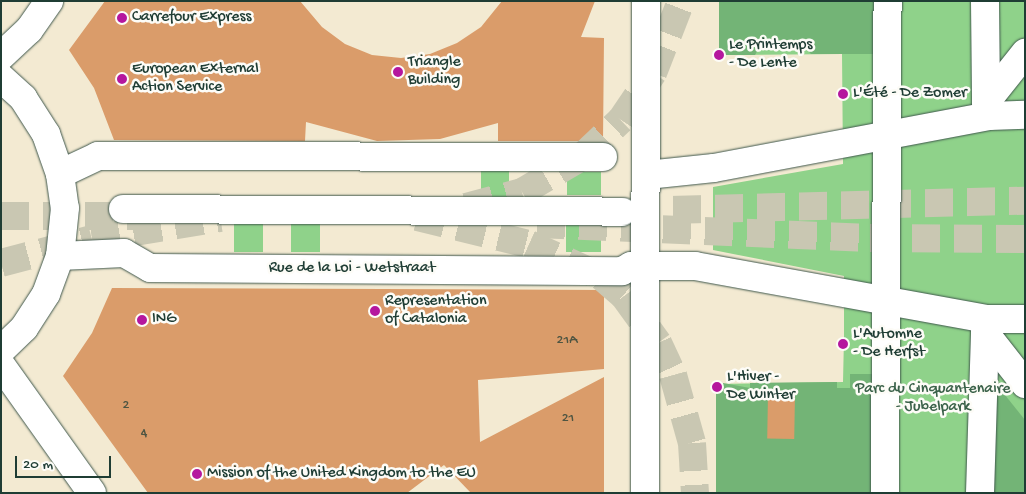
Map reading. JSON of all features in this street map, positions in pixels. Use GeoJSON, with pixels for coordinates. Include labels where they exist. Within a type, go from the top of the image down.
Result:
{"type":"FeatureCollection","features":[{"type":"Feature","properties":{"kind":"street"},"geometry":{"type":"LineString","coordinates":[[1,56],[29,30],[49,1]]}},
{"type":"Feature","properties":{"kind":"street"},"geometry":{"type":"LineString","coordinates":[[645,493],[648,265],[646,1]]}},
{"type":"Feature","properties":{"kind":"street"},"geometry":{"type":"LineString","coordinates":[[885,493],[888,1]]}},
{"type":"Feature","properties":{"kind":"street"},"geometry":{"type":"LineString","coordinates":[[985,1],[987,109]]}},
{"type":"Feature","properties":{"kind":"street"},"geometry":{"type":"LineString","coordinates":[[987,109],[1025,53]]}},
{"type":"Feature","properties":{"kind":"street"},"geometry":{"type":"LineString","coordinates":[[1,78],[23,98],[46,134],[60,174],[65,208],[60,256],[46,294],[24,328],[1,350]]}},
{"type":"Feature","properties":{"kind":"street"},"geometry":{"type":"LineString","coordinates":[[647,175],[714,168],[843,143],[987,109],[1025,115]]}},
{"type":"Feature","properties":{"kind":"street"},"geometry":{"type":"LineString","coordinates":[[60,174],[98,156],[603,157]]}},
{"type":"Feature","properties":{"kind":"street"},"geometry":{"type":"LineString","coordinates":[[123,209],[622,212]]}},
{"type":"Feature","properties":{"kind":"street","name":"Rue de la Loi - Wetstraat"},"geometry":{"type":"LineString","coordinates":[[60,256],[124,253],[150,268],[622,271],[648,265],[718,268],[886,300],[986,326],[1025,319]]}},
{"type":"Feature","properties":{"kind":"street"},"geometry":{"type":"LineString","coordinates":[[986,326],[1025,384]]}},
{"type":"Feature","properties":{"kind":"street"},"geometry":{"type":"LineString","coordinates":[[980,493],[986,326]]}},
{"type":"Feature","properties":{"kind":"street"},"geometry":{"type":"LineString","coordinates":[[1,365],[92,493]]}},
{"type":"Feature","properties":{"kind":"green space","name":"Parc du Cinquantenaire - Jubelpark"},"geometry":{"type":"Polygon","coordinates":[[[719,1],[1025,1],[1025,493],[716,493],[716,384],[843,382],[844,337],[844,276],[713,250],[713,187],[843,164],[842,54],[719,55],[719,1]]]}},
{"type":"Feature","properties":{"kind":"green space"},"geometry":{"type":"Polygon","coordinates":[[[719,1],[878,1],[878,54],[811,54],[799,41],[783,41],[760,46],[755,55],[719,55],[719,1]]]}},
{"type":"Feature","properties":{"kind":"green space"},"geometry":{"type":"Polygon","coordinates":[[[481,171],[509,171],[509,204],[481,204],[481,171]]]}},
{"type":"Feature","properties":{"kind":"green space"},"geometry":{"type":"Polygon","coordinates":[[[567,172],[601,172],[601,195],[567,195],[567,172]]]}},
{"type":"Feature","properties":{"kind":"green space"},"geometry":{"type":"Polygon","coordinates":[[[234,219],[263,219],[263,252],[234,252],[234,219]]]}},
{"type":"Feature","properties":{"kind":"green space"},"geometry":{"type":"Polygon","coordinates":[[[291,219],[320,219],[320,252],[291,252],[291,219]]]}},
{"type":"Feature","properties":{"kind":"green space"},"geometry":{"type":"Polygon","coordinates":[[[566,224],[601,224],[601,252],[566,252],[566,224]]]}},
{"type":"Feature","properties":{"kind":"green space"},"geometry":{"type":"Polygon","coordinates":[[[850,374],[878,374],[877,493],[716,493],[716,391],[723,390],[723,383],[750,388],[750,383],[837,382],[837,388],[850,388],[850,374]]]}},
{"type":"Feature","properties":{"kind":"green space"},"geometry":{"type":"Polygon","coordinates":[[[989,375],[1025,420],[1025,493],[988,493],[989,375]]]}},
{"type":"Feature","properties":{"kind":"building","name":"Triangle Building"},"geometry":{"type":"Polygon","coordinates":[[[105,1],[300,1],[322,27],[345,44],[372,55],[401,58],[430,54],[457,43],[481,27],[502,1],[595,1],[581,37],[604,38],[603,141],[498,141],[498,123],[440,139],[377,141],[306,122],[305,141],[114,140],[94,88],[69,50],[105,1]]]}},
{"type":"Feature","properties":{"kind":"building"},"geometry":{"type":"Polygon","coordinates":[[[112,288],[604,290],[604,369],[478,380],[480,442],[604,377],[604,493],[471,493],[444,465],[407,493],[148,493],[63,376],[92,333],[112,288]]]}},
{"type":"Feature","properties":{"kind":"building"},"geometry":{"type":"Polygon","coordinates":[[[768,394],[795,394],[794,439],[767,439],[768,394]]]}},
{"type":"Feature","properties":{"kind":"tunnel"},"geometry":{"type":"LineString","coordinates":[[466,207],[522,192],[583,156],[621,120],[653,73],[681,1]]}},
{"type":"Feature","properties":{"kind":"tunnel"},"geometry":{"type":"LineString","coordinates":[[631,211],[1025,201]]}},
{"type":"Feature","properties":{"kind":"tunnel"},"geometry":{"type":"LineString","coordinates":[[1,216],[146,216]]}},
{"type":"Feature","properties":{"kind":"tunnel"},"geometry":{"type":"LineString","coordinates":[[417,217],[529,244],[602,277],[624,296],[658,343],[673,375],[692,443],[695,493]]}},
{"type":"Feature","properties":{"kind":"tunnel"},"geometry":{"type":"LineString","coordinates":[[1,263],[92,239],[220,218]]}},
{"type":"Feature","properties":{"kind":"tunnel"},"geometry":{"type":"LineString","coordinates":[[537,224],[870,238],[1025,239]]}},
{"type":"Feature","properties":{"kind":"place","name":"Carrefour Express"},"geometry":{"type":"Point","coordinates":[122,18]}},
{"type":"Feature","properties":{"kind":"place","name":"Le Printemps - De Lente"},"geometry":{"type":"Point","coordinates":[719,55]}},
{"type":"Feature","properties":{"kind":"place","name":"Triangle Building"},"geometry":{"type":"Point","coordinates":[398,72]}},
{"type":"Feature","properties":{"kind":"place","name":"European External Action Service"},"geometry":{"type":"Point","coordinates":[122,79]}},
{"type":"Feature","properties":{"kind":"place","name":"L'Été - De Zomer"},"geometry":{"type":"Point","coordinates":[843,94]}},
{"type":"Feature","properties":{"kind":"place","name":"Representation of Catalonia"},"geometry":{"type":"Point","coordinates":[375,311]}},
{"type":"Feature","properties":{"kind":"place","name":"ING"},"geometry":{"type":"Point","coordinates":[142,320]}},
{"type":"Feature","properties":{"kind":"place","name":"L'Automne - De Herfst"},"geometry":{"type":"Point","coordinates":[843,344]}},
{"type":"Feature","properties":{"kind":"place","name":"L'Hiver - De Winter"},"geometry":{"type":"Point","coordinates":[717,387]}},
{"type":"Feature","properties":{"kind":"place","name":"Mission of the United Kingdom to the EU"},"geometry":{"type":"Point","coordinates":[197,474]}}]}
